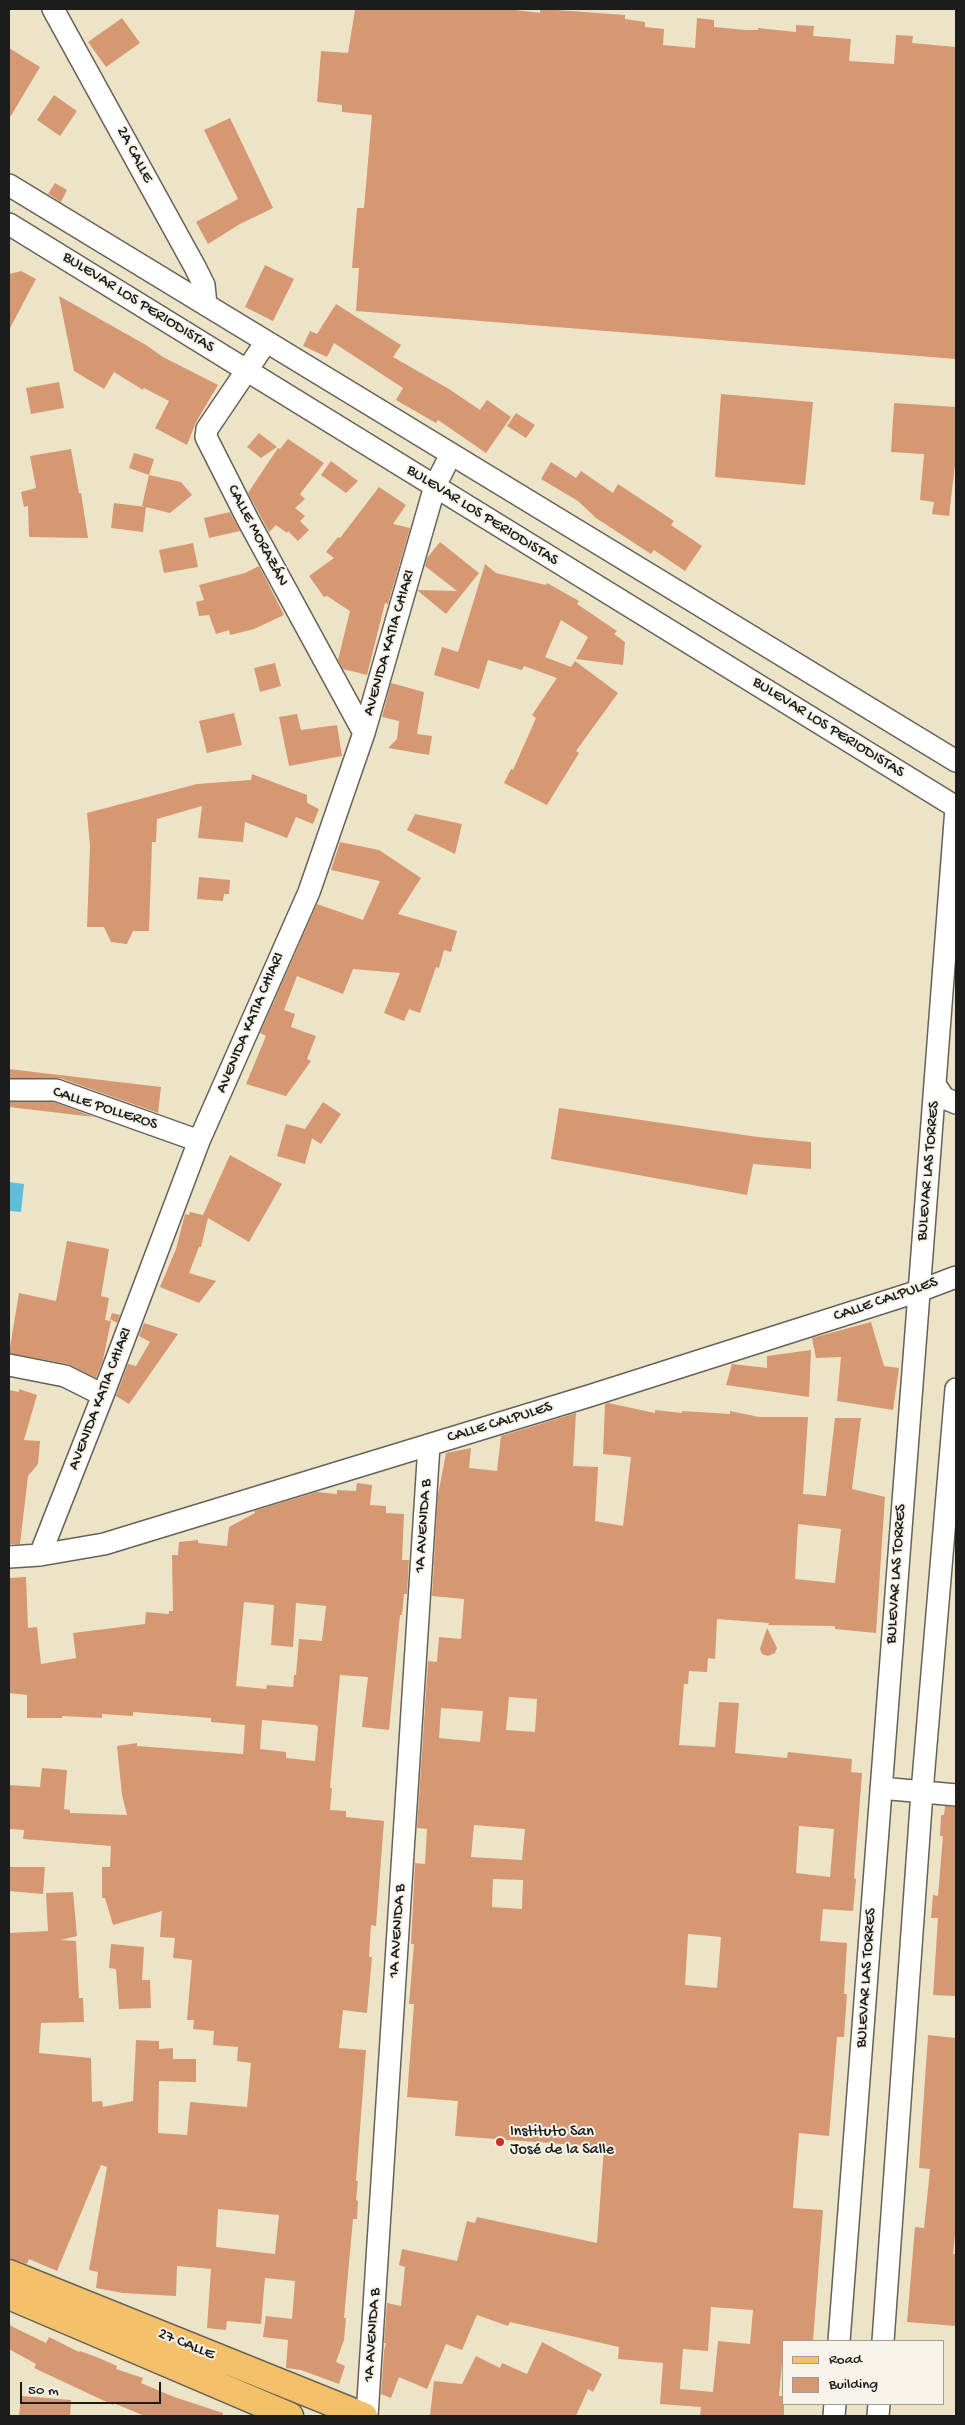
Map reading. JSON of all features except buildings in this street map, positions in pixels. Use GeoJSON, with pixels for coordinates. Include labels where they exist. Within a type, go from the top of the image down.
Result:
{"type":"FeatureCollection","features":[{"type":"Feature","properties":{"kind":"main road","name":"27 CALLE"},"geometry":{"type":"LineString","coordinates":[[9,2273],[366,2416]]}},
{"type":"Feature","properties":{"kind":"main road","name":"27 CALLE"},"geometry":{"type":"LineString","coordinates":[[9,2296],[290,2416]]}},
{"type":"Feature","properties":{"kind":"street","name":"2A CALLE"},"geometry":{"type":"LineString","coordinates":[[53,9],[204,285],[206,305]]}},
{"type":"Feature","properties":{"kind":"street","name":"BULEVAR LOS PERIODISTAS"},"geometry":{"type":"LineString","coordinates":[[9,185],[956,761]]}},
{"type":"Feature","properties":{"kind":"street","name":"BULEVAR LOS PERIODISTAS"},"geometry":{"type":"LineString","coordinates":[[9,224],[956,807]]}},
{"type":"Feature","properties":{"kind":"street","name":"CALLE MORAZÁN"},"geometry":{"type":"LineString","coordinates":[[266,342],[207,429],[206,437],[248,520],[364,733]]}},
{"type":"Feature","properties":{"kind":"street","name":"AVENIDA KATIA CHIARI"},"geometry":{"type":"LineString","coordinates":[[40,1554],[103,1395],[199,1141],[309,892],[364,733],[435,486],[451,454]]}},
{"type":"Feature","properties":{"kind":"street","name":"BULEVAR LAS TORRES"},"geometry":{"type":"LineString","coordinates":[[839,2340],[956,807]]}},
{"type":"Feature","properties":{"kind":"street"},"geometry":{"type":"LineString","coordinates":[[936,1086],[944,1098],[956,1103]]}},
{"type":"Feature","properties":{"kind":"street","name":"CALLE POLLEROS"},"geometry":{"type":"LineString","coordinates":[[9,1090],[56,1090],[199,1141]]}},
{"type":"Feature","properties":{"kind":"street","name":"CALLE CALPULES"},"geometry":{"type":"LineString","coordinates":[[40,1554],[104,1544],[429,1445],[919,1291],[956,1277]]}},
{"type":"Feature","properties":{"kind":"street"},"geometry":{"type":"LineString","coordinates":[[9,1365],[65,1376],[103,1395]]}},
{"type":"Feature","properties":{"kind":"street"},"geometry":{"type":"LineString","coordinates":[[883,2340],[922,1792],[956,1390]]}},
{"type":"Feature","properties":{"kind":"street","name":"1A AVENIDA B"},"geometry":{"type":"LineString","coordinates":[[366,2416],[429,1445]]}},
{"type":"Feature","properties":{"kind":"street"},"geometry":{"type":"LineString","coordinates":[[9,1557],[40,1554]]}},
{"type":"Feature","properties":{"kind":"street"},"geometry":{"type":"LineString","coordinates":[[881,1788],[956,1795]]}},
{"type":"Feature","properties":{"kind":"water"},"geometry":{"type":"Polygon","coordinates":[[[9,1182],[24,1184],[21,1212],[9,1211],[9,1182]]]}},
{"type":"Feature","properties":{"kind":"place","name":"Instituto San José de la Salle"},"geometry":{"type":"Point","coordinates":[500,2142]}}]}
